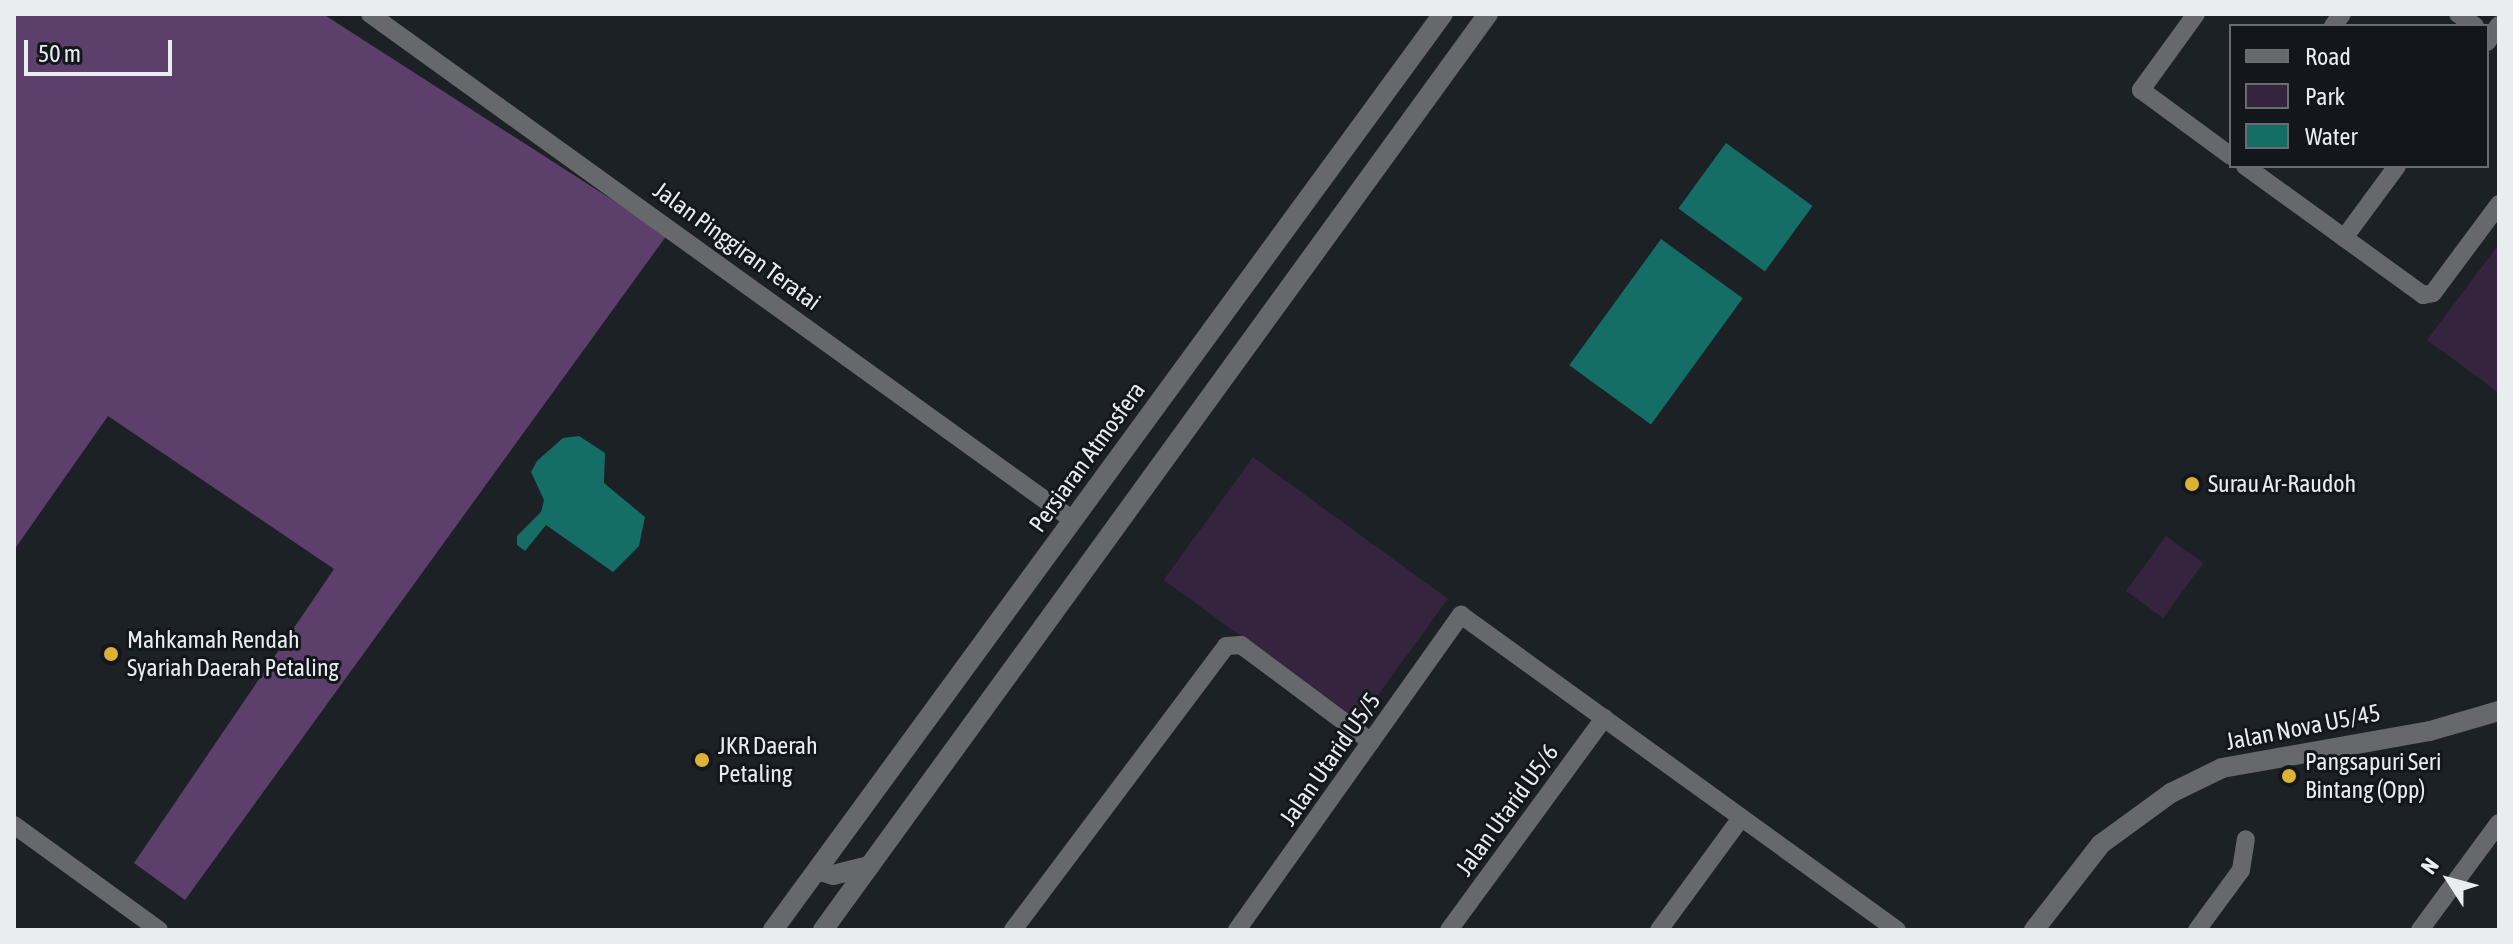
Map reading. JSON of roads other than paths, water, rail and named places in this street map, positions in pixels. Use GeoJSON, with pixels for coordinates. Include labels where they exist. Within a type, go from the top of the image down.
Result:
{"type":"FeatureCollection","features":[{"type":"Feature","properties":{"kind":"street","name":"Jalan Pinggiran Teratai"},"geometry":{"type":"LineString","coordinates":[[370,14],[1073,520]]}},
{"type":"Feature","properties":{"kind":"street","name":"Persiaran Atmosfera"},"geometry":{"type":"LineString","coordinates":[[773,930],[1443,14]]}},
{"type":"Feature","properties":{"kind":"street"},"geometry":{"type":"LineString","coordinates":[[823,930],[1488,14]]}},
{"type":"Feature","properties":{"kind":"street"},"geometry":{"type":"LineString","coordinates":[[2196,14],[2141,90],[2229,155]]}},
{"type":"Feature","properties":{"kind":"street"},"geometry":{"type":"LineString","coordinates":[[2248,168],[2423,295],[2433,293],[2499,204]]}},
{"type":"Feature","properties":{"kind":"street"},"geometry":{"type":"LineString","coordinates":[[2344,238],[2396,168]]}},
{"type":"Feature","properties":{"kind":"street","name":"Jalan Utarid U5/5"},"geometry":{"type":"LineString","coordinates":[[1237,930],[1461,615],[1604,718]]}},
{"type":"Feature","properties":{"kind":"street"},"geometry":{"type":"LineString","coordinates":[[1013,930],[1226,646],[1241,645],[1371,742]]}},
{"type":"Feature","properties":{"kind":"street","name":"Jalan Nova U5/45"},"geometry":{"type":"LineString","coordinates":[[2034,930],[2101,844],[2171,793],[2222,768],[2430,731],[2499,711]]}},
{"type":"Feature","properties":{"kind":"street"},"geometry":{"type":"LineString","coordinates":[[1604,718],[1889,928]]}},
{"type":"Feature","properties":{"kind":"street","name":"Jalan Utarid U5/6"},"geometry":{"type":"LineString","coordinates":[[1449,930],[1604,718]]}},
{"type":"Feature","properties":{"kind":"street"},"geometry":{"type":"LineString","coordinates":[[1659,930],[1741,818]]}},
{"type":"Feature","properties":{"kind":"street"},"geometry":{"type":"LineString","coordinates":[[2420,930],[2499,823]]}},
{"type":"Feature","properties":{"kind":"street"},"geometry":{"type":"LineString","coordinates":[[14,825],[159,930]]}},
{"type":"Feature","properties":{"kind":"street"},"geometry":{"type":"LineString","coordinates":[[2197,930],[2241,870],[2246,839]]}},
{"type":"Feature","properties":{"kind":"street"},"geometry":{"type":"LineString","coordinates":[[835,846],[843,872],[846,898]]}},
{"type":"Feature","properties":{"kind":"street"},"geometry":{"type":"LineString","coordinates":[[817,870],[843,872],[870,866]]}},
{"type":"Feature","properties":{"kind":"water"},"geometry":{"type":"Polygon","coordinates":[[[1726,143],[1813,206],[1765,271],[1678,209],[1726,143]]]}},
{"type":"Feature","properties":{"kind":"water"},"geometry":{"type":"Polygon","coordinates":[[[1661,239],[1743,298],[1651,425],[1569,365],[1661,239]]]}},
{"type":"Feature","properties":{"kind":"water"},"geometry":{"type":"Polygon","coordinates":[[[579,436],[605,453],[604,483],[645,517],[639,546],[613,572],[546,525],[525,551],[517,545],[517,536],[541,512],[544,500],[531,472],[537,461],[563,438],[579,436]]]}},
{"type":"Feature","properties":{"kind":"place","name":"Surau Ar-Raudoh"},"geometry":{"type":"Point","coordinates":[2192,484]}},
{"type":"Feature","properties":{"kind":"place","name":"Mahkamah Rendah Syariah Daerah Petaling"},"geometry":{"type":"Point","coordinates":[111,654]}},
{"type":"Feature","properties":{"kind":"place","name":"JKR Daerah Petaling"},"geometry":{"type":"Point","coordinates":[702,760]}},
{"type":"Feature","properties":{"kind":"place","name":"Pangsapuri Seri Bintang (Opp)"},"geometry":{"type":"Point","coordinates":[2289,776]}}]}
